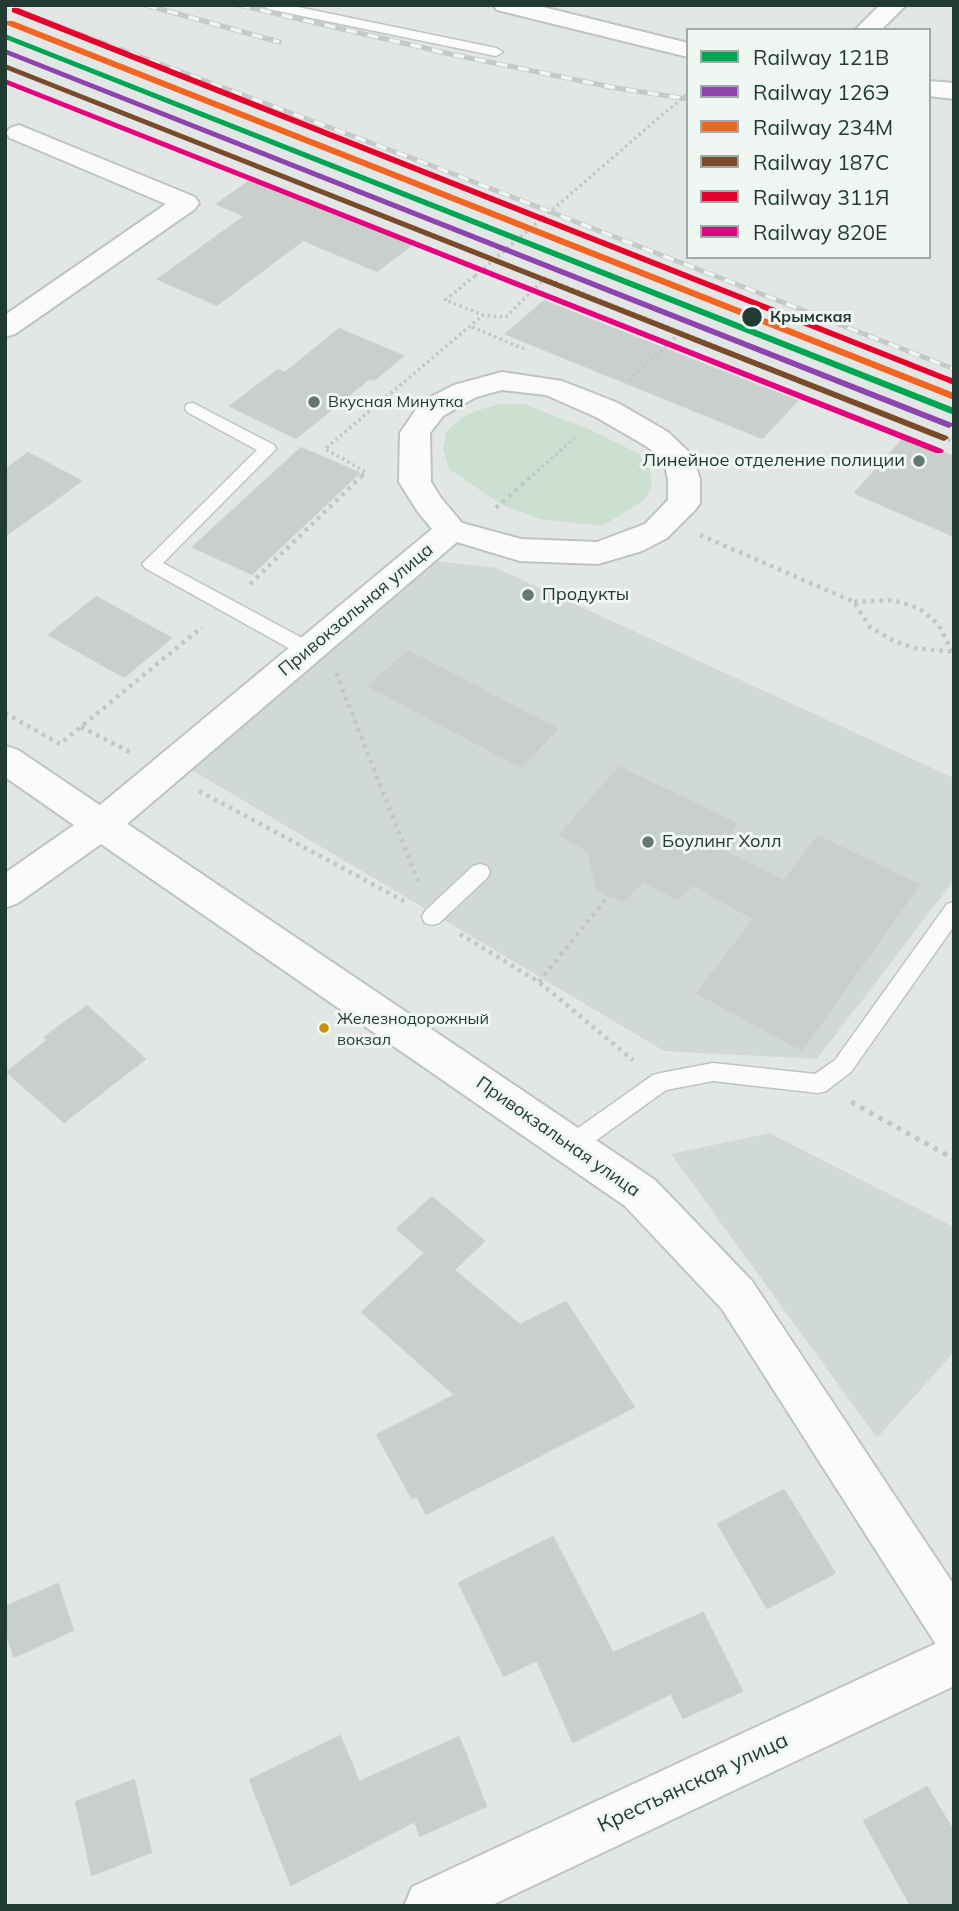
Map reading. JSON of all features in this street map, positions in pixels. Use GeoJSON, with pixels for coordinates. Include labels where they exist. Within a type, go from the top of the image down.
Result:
{"type":"FeatureCollection","features":[{"type":"Feature","properties":{"kind":"street"},"geometry":{"type":"LineString","coordinates":[[505,5],[686,50]]}},
{"type":"Feature","properties":{"kind":"street"},"geometry":{"type":"LineString","coordinates":[[869,28],[894,5]]}},
{"type":"Feature","properties":{"kind":"street"},"geometry":{"type":"LineString","coordinates":[[931,88],[954,91]]}},
{"type":"Feature","properties":{"kind":"street"},"geometry":{"type":"LineString","coordinates":[[6,327],[186,203],[12,133]]}},
{"type":"Feature","properties":{"kind":"street"},"geometry":{"type":"LineString","coordinates":[[502,381],[552,387],[596,405],[657,439],[677,455],[684,479],[684,503],[656,531],[631,543],[598,553],[520,550],[451,530],[429,505],[415,482],[415,433],[432,410],[465,391],[502,381]]}},
{"type":"Feature","properties":{"kind":"street","name":"Привокзальная улица"},"geometry":{"type":"LineString","coordinates":[[101,825],[321,658],[451,530]]}},
{"type":"Feature","properties":{"kind":"street","name":"Привокзальная улица"},"geometry":{"type":"LineString","coordinates":[[5,759],[640,1193],[737,1295],[954,1629]]}},
{"type":"Feature","properties":{"kind":"street"},"geometry":{"type":"LineString","coordinates":[[5,892],[101,825]]}},
{"type":"Feature","properties":{"kind":"street","name":"Крестьянская улица"},"geometry":{"type":"LineString","coordinates":[[431,1906],[954,1660]]}},
{"type":"Feature","properties":{"kind":"lane"},"geometry":{"type":"LineString","coordinates":[[268,5],[496,52]]}},
{"type":"Feature","properties":{"kind":"lane"},"geometry":{"type":"LineString","coordinates":[[193,408],[268,449],[151,564],[321,658]]}},
{"type":"Feature","properties":{"kind":"lane"},"geometry":{"type":"LineString","coordinates":[[432,916],[480,872]]}},
{"type":"Feature","properties":{"kind":"lane"},"geometry":{"type":"LineString","coordinates":[[572,1144],[661,1083],[713,1072],[818,1084],[843,1066],[954,910]]}},
{"type":"Feature","properties":{"kind":"path"},"geometry":{"type":"LineString","coordinates":[[686,95],[445,300],[483,315],[506,317],[545,278],[954,442]]}},
{"type":"Feature","properties":{"kind":"path"},"geometry":{"type":"LineString","coordinates":[[61,744],[228,605],[366,472],[325,449],[483,315]]}},
{"type":"Feature","properties":{"kind":"path"},"geometry":{"type":"LineString","coordinates":[[627,383],[681,332]]}},
{"type":"Feature","properties":{"kind":"path"},"geometry":{"type":"LineString","coordinates":[[667,521],[854,602],[892,600],[919,608],[938,624],[953,652]]}},
{"type":"Feature","properties":{"kind":"path"},"geometry":{"type":"LineString","coordinates":[[854,602],[870,627],[892,640],[914,648],[953,652]]}},
{"type":"Feature","properties":{"kind":"path"},"geometry":{"type":"LineString","coordinates":[[321,658],[432,916]]}},
{"type":"Feature","properties":{"kind":"path"},"geometry":{"type":"LineString","coordinates":[[81,727],[133,754]]}},
{"type":"Feature","properties":{"kind":"path"},"geometry":{"type":"LineString","coordinates":[[539,982],[609,895]]}},
{"type":"Feature","properties":{"kind":"path"},"geometry":{"type":"LineString","coordinates":[[818,1084],[954,1159]]}},
{"type":"Feature","properties":{"kind":"shaded area"},"geometry":{"type":"Polygon","coordinates":[[[421,560],[494,567],[954,778],[954,880],[817,1059],[664,1051],[187,767],[421,560]]]}},
{"type":"Feature","properties":{"kind":"shaded area"},"geometry":{"type":"Polygon","coordinates":[[[769,1133],[954,1227],[954,1352],[877,1438],[671,1154],[769,1133]]]}},
{"type":"Feature","properties":{"kind":"green space"},"geometry":{"type":"Polygon","coordinates":[[[500,404],[524,404],[586,428],[638,453],[650,470],[652,487],[643,501],[602,526],[540,519],[502,505],[449,469],[443,447],[447,431],[461,418],[500,404]]]}},
{"type":"Feature","properties":{"kind":"building"},"geometry":{"type":"Polygon","coordinates":[[[254,178],[414,243],[377,271],[303,240],[217,305],[158,279],[245,216],[217,204],[254,178]]]}},
{"type":"Feature","properties":{"kind":"building"},"geometry":{"type":"Polygon","coordinates":[[[544,301],[797,401],[762,438],[506,334],[544,301]]]}},
{"type":"Feature","properties":{"kind":"building"},"geometry":{"type":"Polygon","coordinates":[[[339,329],[403,356],[374,380],[370,378],[296,438],[230,406],[278,370],[285,373],[339,329]]]}},
{"type":"Feature","properties":{"kind":"building"},"geometry":{"type":"Polygon","coordinates":[[[905,437],[954,457],[954,536],[855,493],[905,437]]]}},
{"type":"Feature","properties":{"kind":"building"},"geometry":{"type":"Polygon","coordinates":[[[301,448],[359,473],[252,574],[193,547],[301,448]]]}},
{"type":"Feature","properties":{"kind":"building"},"geometry":{"type":"Polygon","coordinates":[[[28,453],[81,481],[5,536],[5,470],[28,453]]]}},
{"type":"Feature","properties":{"kind":"building"},"geometry":{"type":"Polygon","coordinates":[[[96,597],[171,638],[124,677],[49,635],[96,597]]]}},
{"type":"Feature","properties":{"kind":"building"},"geometry":{"type":"Polygon","coordinates":[[[408,651],[557,729],[521,767],[369,686],[408,651]]]}},
{"type":"Feature","properties":{"kind":"building"},"geometry":{"type":"Polygon","coordinates":[[[619,767],[737,824],[720,849],[784,881],[818,836],[919,885],[802,1050],[697,993],[754,919],[693,885],[678,899],[643,881],[623,902],[596,888],[589,852],[560,835],[619,767]]]}},
{"type":"Feature","properties":{"kind":"building"},"geometry":{"type":"Polygon","coordinates":[[[87,1006],[145,1059],[64,1122],[7,1072],[48,1040],[45,1037],[87,1006]]]}},
{"type":"Feature","properties":{"kind":"building"},"geometry":{"type":"Polygon","coordinates":[[[432,1197],[484,1241],[454,1270],[520,1325],[566,1302],[634,1407],[426,1514],[417,1496],[412,1498],[377,1435],[455,1395],[362,1312],[425,1253],[397,1229],[432,1197]]]}},
{"type":"Feature","properties":{"kind":"building"},"geometry":{"type":"Polygon","coordinates":[[[784,1490],[835,1573],[767,1608],[718,1524],[784,1490]]]}},
{"type":"Feature","properties":{"kind":"building"},"geometry":{"type":"Polygon","coordinates":[[[553,1537],[613,1653],[703,1613],[742,1691],[683,1718],[671,1693],[573,1742],[537,1660],[504,1676],[459,1583],[553,1537]]]}},
{"type":"Feature","properties":{"kind":"building"},"geometry":{"type":"Polygon","coordinates":[[[58,1584],[73,1630],[14,1657],[5,1629],[5,1607],[58,1584]]]}},
{"type":"Feature","properties":{"kind":"building"},"geometry":{"type":"Polygon","coordinates":[[[340,1736],[359,1782],[459,1737],[486,1806],[420,1836],[415,1821],[291,1885],[250,1780],[340,1736]]]}},
{"type":"Feature","properties":{"kind":"building"},"geometry":{"type":"Polygon","coordinates":[[[134,1780],[151,1852],[92,1875],[76,1802],[134,1780]]]}},
{"type":"Feature","properties":{"kind":"building"},"geometry":{"type":"Polygon","coordinates":[[[927,1787],[954,1832],[954,1906],[911,1906],[864,1821],[927,1787]]]}},
{"type":"Feature","properties":{"kind":"railway"},"geometry":{"type":"LineString","coordinates":[[146,5],[279,42]]}},
{"type":"Feature","properties":{"kind":"railway"},"geometry":{"type":"LineString","coordinates":[[239,5],[450,54],[616,88],[686,99]]}},
{"type":"Feature","properties":{"kind":"railway"},"geometry":{"type":"LineString","coordinates":[[5,6],[430,165],[954,369]]}},
{"type":"Feature","properties":{"kind":"rail line","name":"311Я"},"geometry":{"type":"LineString","coordinates":[[15,10],[954,382]]}},
{"type":"Feature","properties":{"kind":"rail line","name":"234М"},"geometry":{"type":"LineString","coordinates":[[10,23],[954,397]]}},
{"type":"Feature","properties":{"kind":"rail line","name":"121В"},"geometry":{"type":"LineString","coordinates":[[5,36],[954,412]]}},
{"type":"Feature","properties":{"kind":"rail line","name":"126Э"},"geometry":{"type":"LineString","coordinates":[[5,51],[949,425]]}},
{"type":"Feature","properties":{"kind":"rail line","name":"187С"},"geometry":{"type":"LineString","coordinates":[[5,66],[944,438]]}},
{"type":"Feature","properties":{"kind":"rail line","name":"820Е"},"geometry":{"type":"LineString","coordinates":[[5,81],[939,451]]}},
{"type":"Feature","properties":{"kind":"place","name":"Крымская"},"geometry":{"type":"Point","coordinates":[752,317]}},
{"type":"Feature","properties":{"kind":"place","name":"Вкусная Минутка"},"geometry":{"type":"Point","coordinates":[314,402]}},
{"type":"Feature","properties":{"kind":"place","name":"Линейное отделение полиции"},"geometry":{"type":"Point","coordinates":[919,461]}},
{"type":"Feature","properties":{"kind":"place","name":"Продукты"},"geometry":{"type":"Point","coordinates":[528,595]}},
{"type":"Feature","properties":{"kind":"place","name":"Боулинг Холл"},"geometry":{"type":"Point","coordinates":[648,842]}},
{"type":"Feature","properties":{"kind":"place","name":"Железнодорожный вокзал"},"geometry":{"type":"Point","coordinates":[324,1028]}}]}
